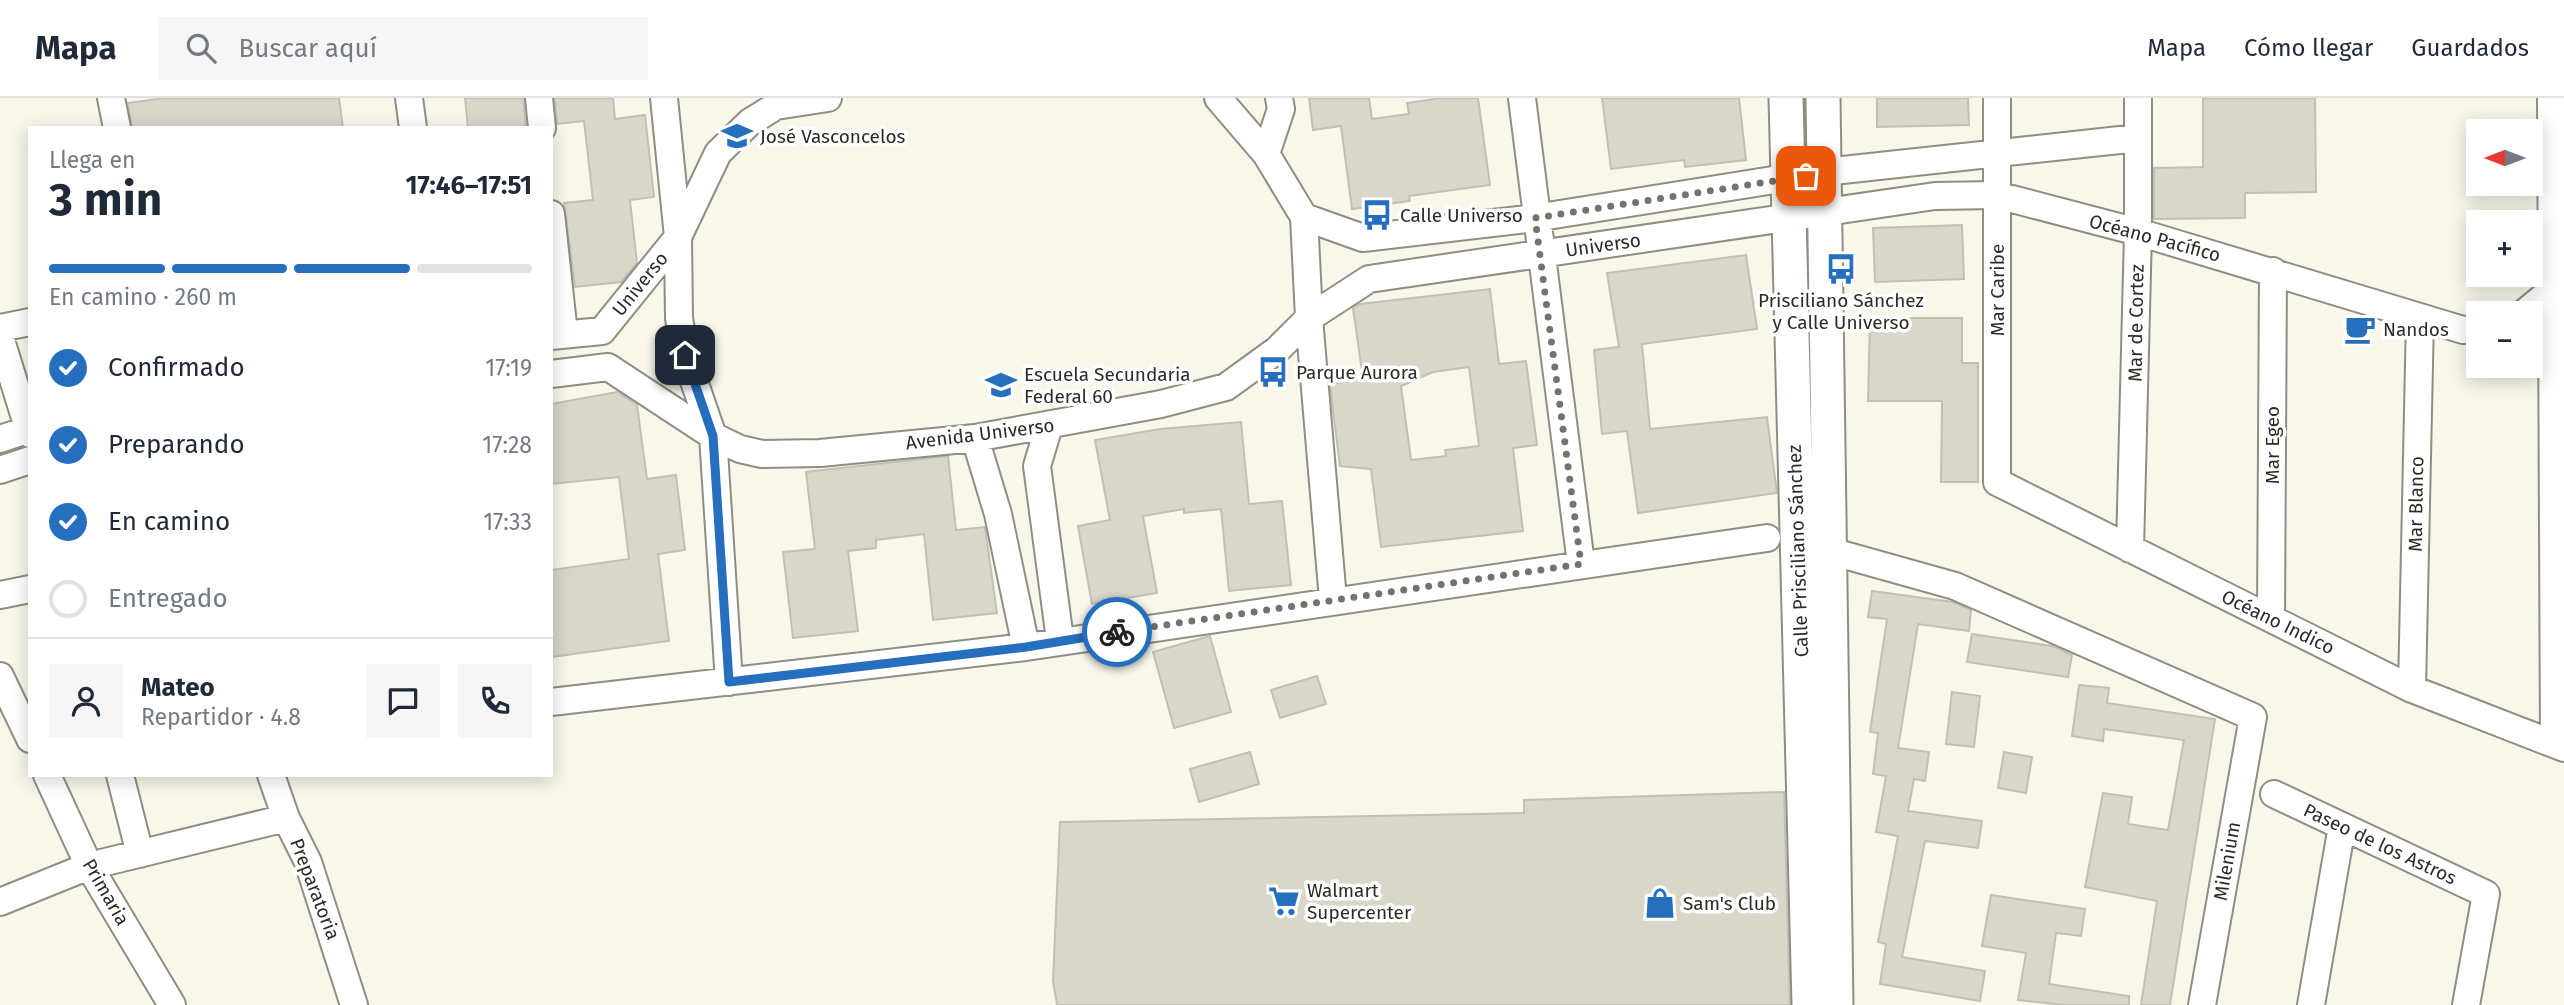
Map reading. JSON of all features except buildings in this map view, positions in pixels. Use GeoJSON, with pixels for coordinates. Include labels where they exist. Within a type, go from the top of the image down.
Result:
{"type":"FeatureCollection","features":[{"type":"Feature","properties":{"kind":"main road","name":"Calle Prisciliano Sánchez"},"geometry":{"type":"LineString","coordinates":[[1786,98],[1809,1005]]}},
{"type":"Feature","properties":{"kind":"main road","name":"Calle Prisciliano Sánchez"},"geometry":{"type":"LineString","coordinates":[[1823,98],[1836,1005]]}},
{"type":"Feature","properties":{"kind":"street"},"geometry":{"type":"LineString","coordinates":[[111,98],[117,126]]}},
{"type":"Feature","properties":{"kind":"street"},"geometry":{"type":"LineString","coordinates":[[410,98],[413,126]]}},
{"type":"Feature","properties":{"kind":"street"},"geometry":{"type":"LineString","coordinates":[[540,98],[542,126]]}},
{"type":"Feature","properties":{"kind":"street"},"geometry":{"type":"LineString","coordinates":[[664,98],[678,237],[679,318],[685,355],[713,436],[729,682]]}},
{"type":"Feature","properties":{"kind":"street"},"geometry":{"type":"LineString","coordinates":[[678,237],[718,153],[750,122],[776,106],[828,98]]}},
{"type":"Feature","properties":{"kind":"street"},"geometry":{"type":"LineString","coordinates":[[1218,98],[1266,155],[1304,217],[1309,318],[1333,600]]}},
{"type":"Feature","properties":{"kind":"street"},"geometry":{"type":"LineString","coordinates":[[1266,155],[1281,109],[1279,98]]}},
{"type":"Feature","properties":{"kind":"street"},"geometry":{"type":"LineString","coordinates":[[1522,98],[1535,218],[1581,564]]}},
{"type":"Feature","properties":{"kind":"street","name":"Mar Caribe"},"geometry":{"type":"LineString","coordinates":[[1997,98],[1997,482]]}},
{"type":"Feature","properties":{"kind":"street","name":"Mar de Cortez"},"geometry":{"type":"LineString","coordinates":[[2130,549],[2138,232],[2138,98]]}},
{"type":"Feature","properties":{"kind":"street"},"geometry":{"type":"LineString","coordinates":[[2552,98],[2564,108]]}},
{"type":"Feature","properties":{"kind":"street"},"geometry":{"type":"LineString","coordinates":[[2543,337],[2555,272],[2552,98]]}},
{"type":"Feature","properties":{"kind":"street"},"geometry":{"type":"LineString","coordinates":[[1824,172],[2138,138]]}},
{"type":"Feature","properties":{"kind":"street","name":"Universo"},"geometry":{"type":"LineString","coordinates":[[1304,217],[1363,238],[1535,218],[1788,181],[1824,172]]}},
{"type":"Feature","properties":{"kind":"street","name":"Océano Pacífico"},"geometry":{"type":"LineString","coordinates":[[1825,211],[1935,196],[1997,195],[2138,232],[2420,318],[2466,329]]}},
{"type":"Feature","properties":{"kind":"street","name":"Universo"},"geometry":{"type":"LineString","coordinates":[[1309,318],[1369,279],[1825,211]]}},
{"type":"Feature","properties":{"kind":"street","name":"Universo"},"geometry":{"type":"LineString","coordinates":[[558,335],[602,331],[678,237]]}},
{"type":"Feature","properties":{"kind":"street"},"geometry":{"type":"LineString","coordinates":[[1363,238],[1369,279]]}},
{"type":"Feature","properties":{"kind":"street"},"geometry":{"type":"LineString","coordinates":[[553,249],[558,335]]}},
{"type":"Feature","properties":{"kind":"street","name":"Mar Egeo"},"geometry":{"type":"LineString","coordinates":[[2271,618],[2273,271]]}},
{"type":"Feature","properties":{"kind":"street"},"geometry":{"type":"LineString","coordinates":[[2533,301],[2555,272]]}},
{"type":"Feature","properties":{"kind":"street","name":"Avenida Universo"},"geometry":{"type":"LineString","coordinates":[[713,436],[740,449],[762,454],[821,453],[975,438],[1161,404],[1226,387],[1276,349],[1309,318]]}},
{"type":"Feature","properties":{"kind":"street","name":"Mar Blanco"},"geometry":{"type":"LineString","coordinates":[[2412,689],[2420,318]]}},
{"type":"Feature","properties":{"kind":"street"},"geometry":{"type":"LineString","coordinates":[[0,328],[28,322]]}},
{"type":"Feature","properties":{"kind":"street","name":"Universo"},"geometry":{"type":"LineString","coordinates":[[602,331],[608,367]]}},
{"type":"Feature","properties":{"kind":"street"},"geometry":{"type":"LineString","coordinates":[[0,337],[28,428]]}},
{"type":"Feature","properties":{"kind":"street"},"geometry":{"type":"LineString","coordinates":[[553,374],[608,367],[713,436]]}},
{"type":"Feature","properties":{"kind":"street"},"geometry":{"type":"LineString","coordinates":[[2542,378],[2559,746]]}},
{"type":"Feature","properties":{"kind":"street"},"geometry":{"type":"LineString","coordinates":[[1049,426],[1037,466],[1060,640]]}},
{"type":"Feature","properties":{"kind":"street"},"geometry":{"type":"LineString","coordinates":[[0,439],[28,431]]}},
{"type":"Feature","properties":{"kind":"street"},"geometry":{"type":"LineString","coordinates":[[975,438],[998,514],[1026,647]]}},
{"type":"Feature","properties":{"kind":"street"},"geometry":{"type":"LineString","coordinates":[[0,470],[28,461]]}},
{"type":"Feature","properties":{"kind":"street","name":"Océano Indico"},"geometry":{"type":"LineString","coordinates":[[1997,482],[2412,689],[2559,746]]}},
{"type":"Feature","properties":{"kind":"street"},"geometry":{"type":"LineString","coordinates":[[553,702],[1026,647],[1767,538]]}},
{"type":"Feature","properties":{"kind":"street","name":"Milenium"},"geometry":{"type":"LineString","coordinates":[[1830,551],[1955,586],[2253,718],[2202,1005]]}},
{"type":"Feature","properties":{"kind":"street"},"geometry":{"type":"LineString","coordinates":[[0,595],[28,589]]}},
{"type":"Feature","properties":{"kind":"street"},"geometry":{"type":"LineString","coordinates":[[0,676],[28,735]]}},
{"type":"Feature","properties":{"kind":"street","name":"Primaria"},"geometry":{"type":"LineString","coordinates":[[48,777],[89,866],[172,1005]]}},
{"type":"Feature","properties":{"kind":"street"},"geometry":{"type":"LineString","coordinates":[[121,777],[140,854]]}},
{"type":"Feature","properties":{"kind":"street","name":"Preparatoria"},"geometry":{"type":"LineString","coordinates":[[272,777],[286,818],[309,862],[354,1005]]}},
{"type":"Feature","properties":{"kind":"street","name":"Paseo de los Astros"},"geometry":{"type":"LineString","coordinates":[[2274,794],[2486,894],[2466,1005]]}},
{"type":"Feature","properties":{"kind":"street"},"geometry":{"type":"LineString","coordinates":[[0,902],[89,866],[286,818]]}},
{"type":"Feature","properties":{"kind":"street"},"geometry":{"type":"LineString","coordinates":[[2311,1005],[2342,826]]}},
{"type":"Feature","properties":{"kind":"way so far"},"geometry":{"type":"LineString","coordinates":[[1117,632],[1581,564],[1535,218],[1788,181],[1806,176]]}},
{"type":"Feature","properties":{"kind":"place","name":"José Vasconcelos"},"geometry":{"type":"Point","coordinates":[737,136]}},
{"type":"Feature","properties":{"kind":"place","name":"Calle Universo"},"geometry":{"type":"Point","coordinates":[1377,215]}},
{"type":"Feature","properties":{"kind":"place","name":"Prisciliano Sánchez y Calle Universo"},"geometry":{"type":"Point","coordinates":[1841,269]}},
{"type":"Feature","properties":{"kind":"place","name":"Nandos"},"geometry":{"type":"Point","coordinates":[2360,329]}},
{"type":"Feature","properties":{"kind":"place","name":"Parque Aurora"},"geometry":{"type":"Point","coordinates":[1273,372]}},
{"type":"Feature","properties":{"kind":"place","name":"Escuela Secundaria Federal 60"},"geometry":{"type":"Point","coordinates":[1001,385]}},
{"type":"Feature","properties":{"kind":"place","name":"Walmart Supercenter"},"geometry":{"type":"Point","coordinates":[1284,901]}},
{"type":"Feature","properties":{"kind":"place","name":"Sam's Club"},"geometry":{"type":"Point","coordinates":[1660,903]}},
{"type":"Feature","properties":{"kind":"route"},"geometry":{"type":"LineString","coordinates":[[685,355],[713,436],[729,682],[1026,647],[1117,632]]}}]}
